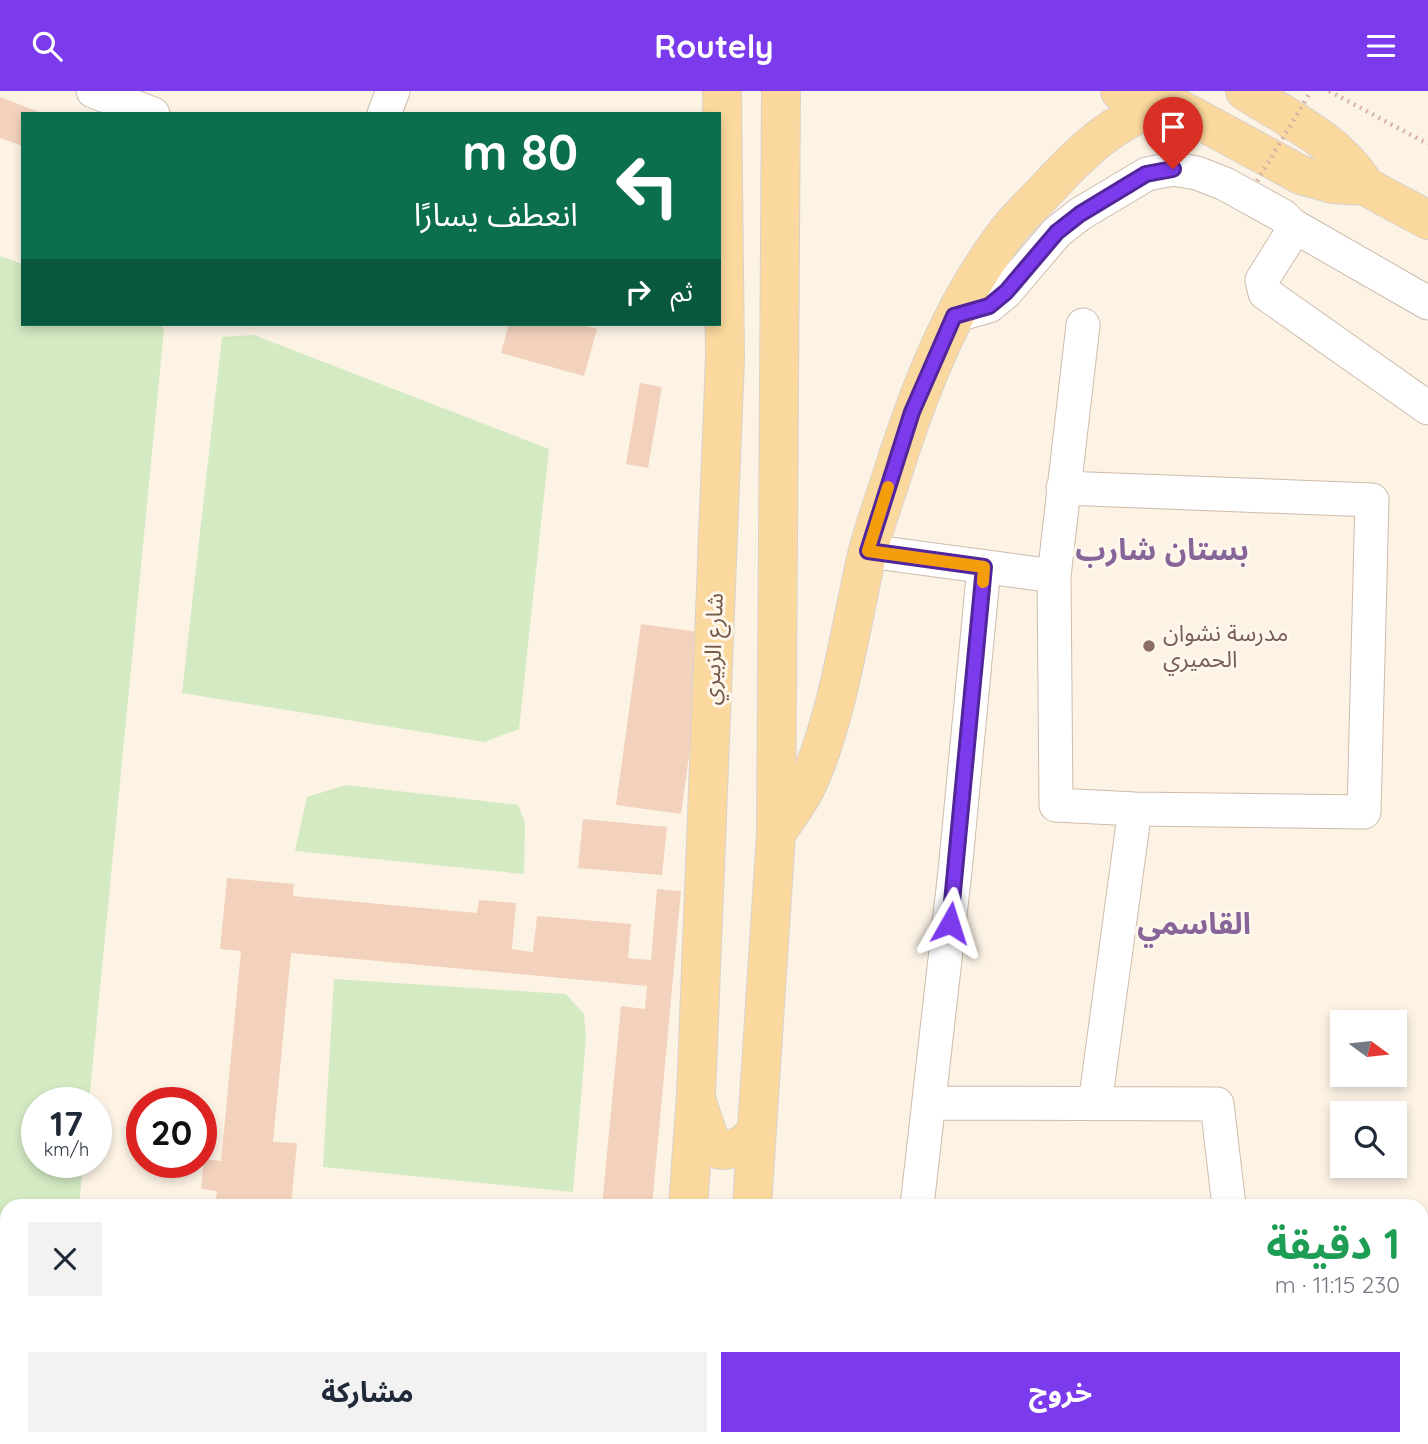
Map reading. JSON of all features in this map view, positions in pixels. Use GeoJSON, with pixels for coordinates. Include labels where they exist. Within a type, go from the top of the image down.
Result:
{"type":"FeatureCollection","features":[{"type":"Feature","properties":{"kind":"main road","name":"شارع الزبيري"},"geometry":{"type":"LineString","coordinates":[[689,1199],[696,1096],[725,358],[722,91]]}},
{"type":"Feature","properties":{"kind":"main road"},"geometry":{"type":"LineString","coordinates":[[752,1199],[776,834],[781,91]]}},
{"type":"Feature","properties":{"kind":"main road"},"geometry":{"type":"LineString","coordinates":[[1120,91],[1171,104],[1301,175],[1333,184],[1365,186],[1428,220]]}},
{"type":"Feature","properties":{"kind":"main road"},"geometry":{"type":"LineString","coordinates":[[1245,91],[1333,148],[1355,169],[1365,186]]}},
{"type":"Feature","properties":{"kind":"main road"},"geometry":{"type":"LineString","coordinates":[[776,834],[806,788],[818,759],[829,723],[868,551],[912,412],[954,316],[1009,230],[1059,176],[1104,135],[1130,116],[1171,104]]}},
{"type":"Feature","properties":{"kind":"main road"},"geometry":{"type":"LineString","coordinates":[[696,1096],[710,1141],[720,1150],[732,1150],[745,1145],[756,1132]]}},
{"type":"Feature","properties":{"kind":"street"},"geometry":{"type":"LineString","coordinates":[[93,91],[154,106]]}},
{"type":"Feature","properties":{"kind":"street"},"geometry":{"type":"LineString","coordinates":[[385,112],[393,91]]}},
{"type":"Feature","properties":{"kind":"street"},"geometry":{"type":"LineString","coordinates":[[954,316],[989,306],[1006,292],[1057,232],[1080,214],[1146,174],[1173,169],[1197,173],[1237,190],[1283,216],[1292,225],[1428,303]]}},
{"type":"Feature","properties":{"kind":"street"},"geometry":{"type":"LineString","coordinates":[[1292,225],[1289,237],[1262,280],[1265,293],[1428,408]]}},
{"type":"Feature","properties":{"kind":"street"},"geometry":{"type":"LineString","coordinates":[[1063,488],[1372,500],[1364,812],[1135,809],[1056,805],[1054,576],[1063,488],[1083,325]]}},
{"type":"Feature","properties":{"kind":"street"},"geometry":{"type":"LineString","coordinates":[[868,551],[1054,576]]}},
{"type":"Feature","properties":{"kind":"street"},"geometry":{"type":"LineString","coordinates":[[917,1199],[955,871],[984,567]]}},
{"type":"Feature","properties":{"kind":"street"},"geometry":{"type":"LineString","coordinates":[[1095,1104],[1135,809]]}},
{"type":"Feature","properties":{"kind":"street"},"geometry":{"type":"LineString","coordinates":[[930,1103],[1217,1104],[1228,1199]]}},
{"type":"Feature","properties":{"kind":"path"},"geometry":{"type":"LineString","coordinates":[[1257,181],[1311,91]]}},
{"type":"Feature","properties":{"kind":"path"},"geometry":{"type":"LineString","coordinates":[[1329,91],[1428,144]]}},
{"type":"Feature","properties":{"kind":"green space"},"geometry":{"type":"Polygon","coordinates":[[[0,256],[21,263],[21,326],[162,326],[164,329],[90,1087],[21,1087],[21,1178],[82,1178],[80,1199],[0,1199],[0,256]]]}},
{"type":"Feature","properties":{"kind":"green space"},"geometry":{"type":"Polygon","coordinates":[[[254,335],[549,449],[519,729],[484,742],[182,693],[222,337],[254,335]]]}},
{"type":"Feature","properties":{"kind":"green space"},"geometry":{"type":"Polygon","coordinates":[[[346,785],[518,805],[525,823],[524,874],[295,851],[307,797],[346,785]]]}},
{"type":"Feature","properties":{"kind":"green space"},"geometry":{"type":"Polygon","coordinates":[[[334,979],[566,994],[584,1014],[586,1038],[573,1192],[323,1167],[334,979]]]}},
{"type":"Feature","properties":{"kind":"building"},"geometry":{"type":"Polygon","coordinates":[[[0,97],[39,112],[21,112],[21,145],[0,138],[0,97]]]}},
{"type":"Feature","properties":{"kind":"building"},"geometry":{"type":"Polygon","coordinates":[[[508,326],[585,326],[597,329],[584,376],[501,353],[508,326]]]}},
{"type":"Feature","properties":{"kind":"building"},"geometry":{"type":"Polygon","coordinates":[[[640,383],[662,387],[648,468],[626,464],[640,383]]]}},
{"type":"Feature","properties":{"kind":"building"},"geometry":{"type":"Polygon","coordinates":[[[641,624],[706,633],[681,814],[616,805],[641,624]]]}},
{"type":"Feature","properties":{"kind":"building"},"geometry":{"type":"Polygon","coordinates":[[[583,819],[667,827],[662,875],[578,868],[583,819]]]}},
{"type":"Feature","properties":{"kind":"building"},"geometry":{"type":"Polygon","coordinates":[[[227,878],[294,884],[293,896],[477,913],[479,900],[516,903],[512,949],[533,952],[537,916],[631,924],[628,958],[651,960],[657,889],[681,891],[653,1199],[603,1199],[621,1006],[645,1009],[647,986],[291,953],[273,1142],[297,1143],[292,1199],[216,1199],[217,1191],[201,1189],[202,1178],[217,1178],[217,1161],[221,1161],[241,951],[220,949],[227,878]]]}},
{"type":"Feature","properties":{"kind":"slow traffic"},"geometry":{"type":"LineString","coordinates":[[888,487],[868,551],[984,567],[983,582]]}},
{"type":"Feature","properties":{"kind":"place","name":"مدرسة نشوان الحميري"},"geometry":{"type":"Point","coordinates":[1149,646]}},
{"type":"Feature","properties":{"kind":"district","name":"بستان شارب"},"geometry":{"type":"Point","coordinates":[1162,550]}},
{"type":"Feature","properties":{"kind":"district","name":"القاسمي"},"geometry":{"type":"Point","coordinates":[1194,924]}},
{"type":"Feature","properties":{"kind":"route"},"geometry":{"type":"LineString","coordinates":[[950,923],[984,567],[868,551],[912,412],[954,316],[989,306],[1006,292],[1057,232],[1080,214],[1146,174],[1173,169]]}}]}
